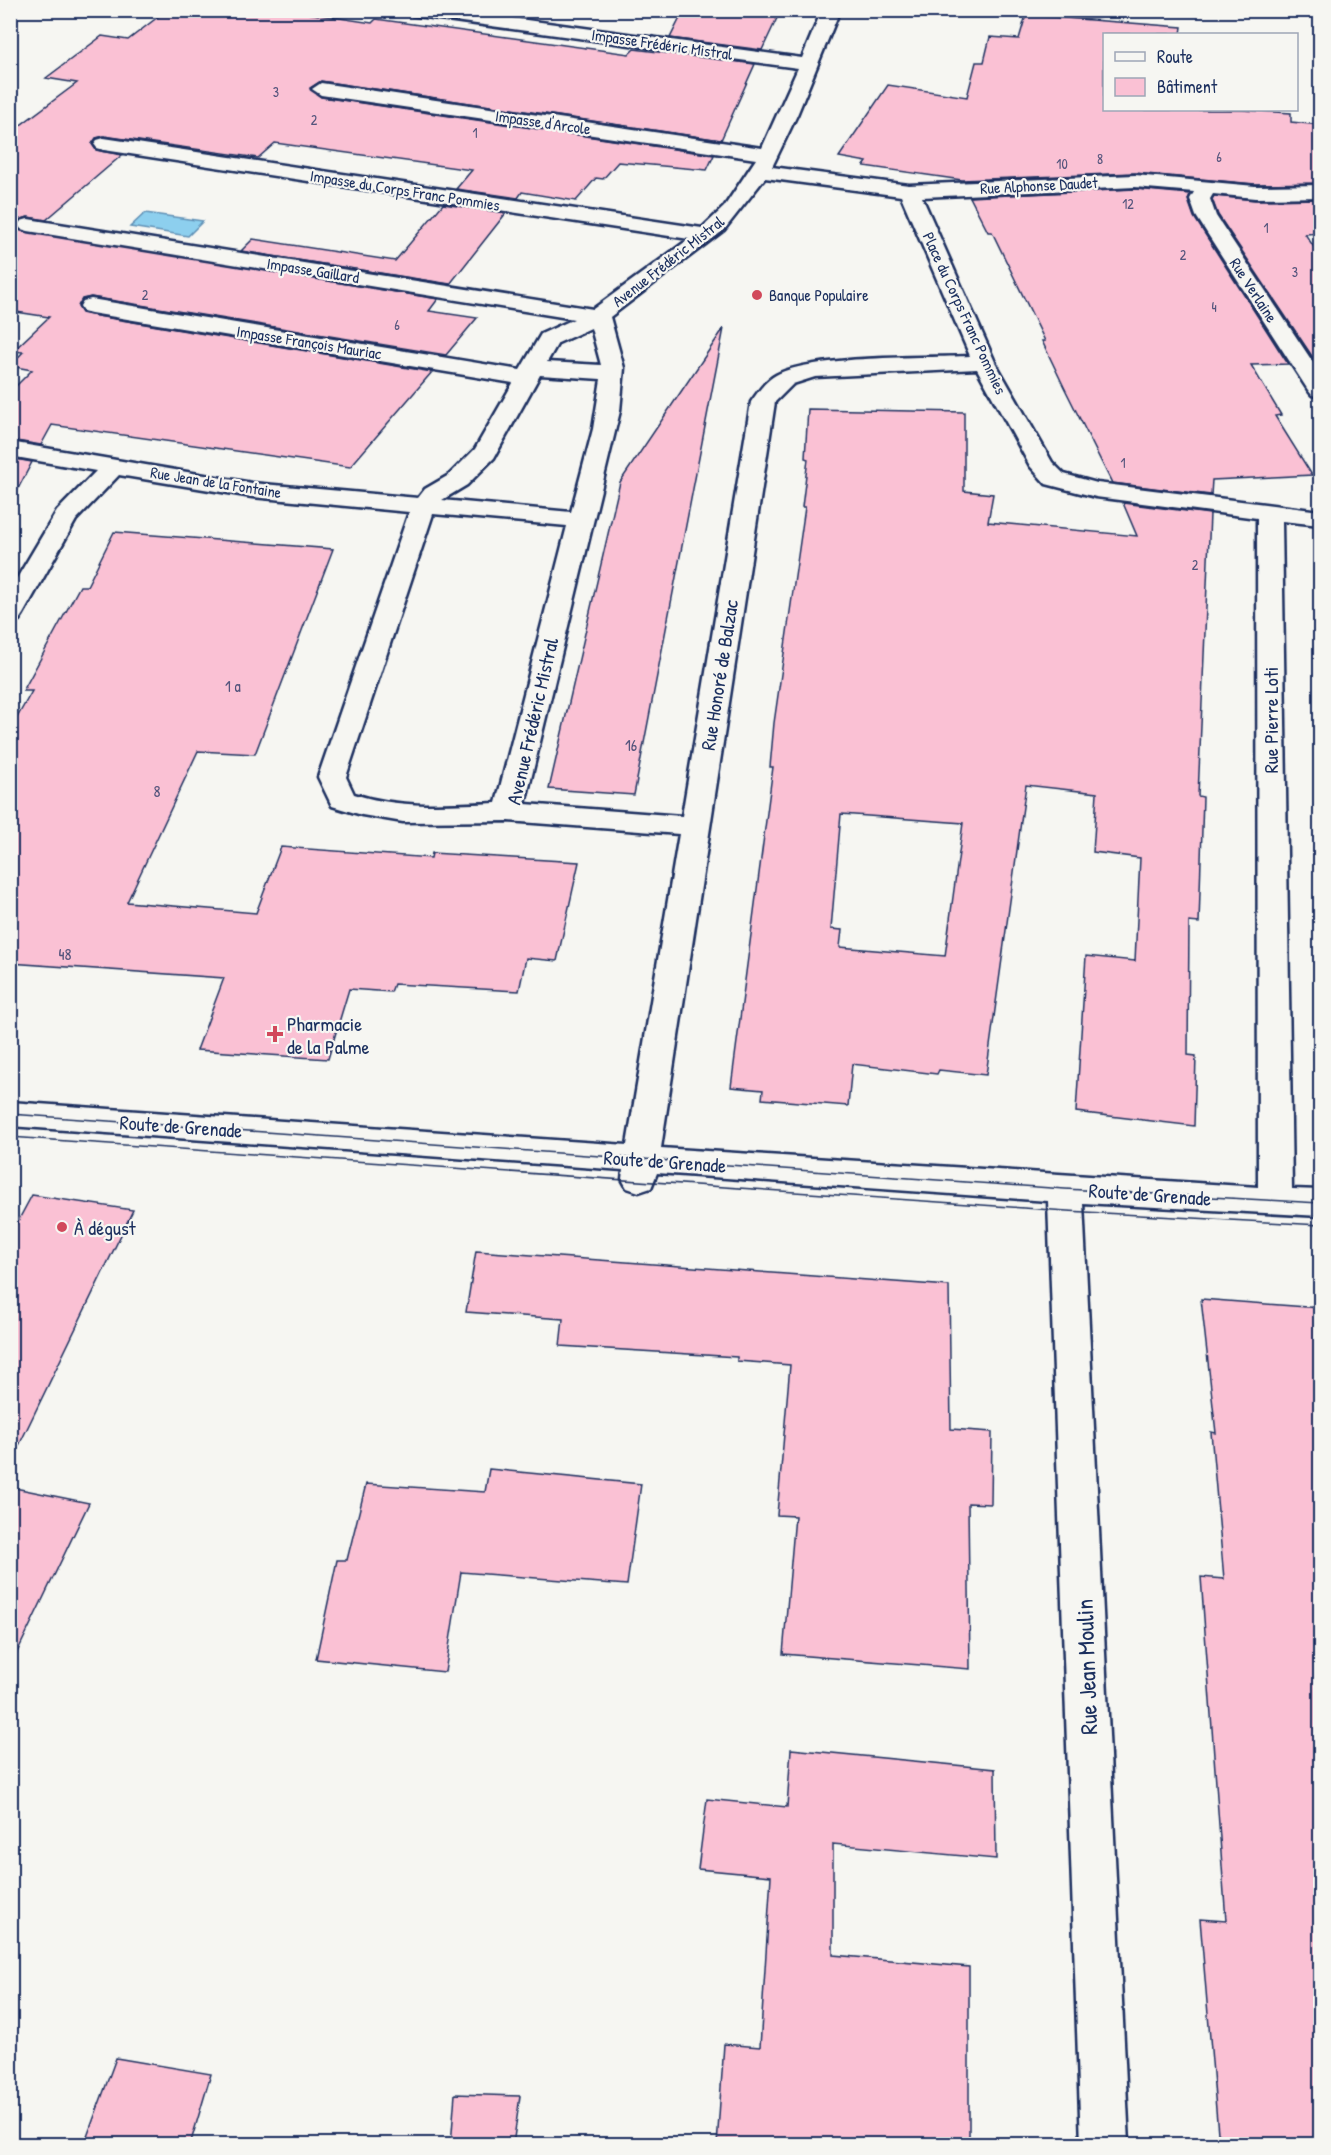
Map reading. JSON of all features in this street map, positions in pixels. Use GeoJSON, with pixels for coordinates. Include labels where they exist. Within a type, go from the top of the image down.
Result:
{"type":"FeatureCollection","features":[{"type":"Feature","properties":{"kind":"street","name":"Impasse Frédéric Mistral"},"geometry":{"type":"LineString","coordinates":[[410,10],[808,64]]}},
{"type":"Feature","properties":{"kind":"street","name":"Avenue Frédéric Mistral"},"geometry":{"type":"LineString","coordinates":[[423,507],[434,494],[458,480],[485,453],[549,339],[598,316],[650,274],[706,235],[731,211],[762,163],[787,115],[831,10]]}},
{"type":"Feature","properties":{"kind":"street","name":"Impasse d'Arcole"},"geometry":{"type":"LineString","coordinates":[[321,89],[762,163]]}},
{"type":"Feature","properties":{"kind":"street","name":"Impasse du Corps Franc Pommies"},"geometry":{"type":"LineString","coordinates":[[104,144],[706,235]]}},
{"type":"Feature","properties":{"kind":"street","name":"Rue Alphonse Daudet"},"geometry":{"type":"LineString","coordinates":[[762,163],[909,191],[1135,181],[1255,192],[1320,191]]}},
{"type":"Feature","properties":{"kind":"street","name":"Rue Verlaine"},"geometry":{"type":"LineString","coordinates":[[1207,187],[1200,199],[1206,216],[1320,390]]}},
{"type":"Feature","properties":{"kind":"street","name":"Place du Corps Franc Pommies"},"geometry":{"type":"LineString","coordinates":[[909,191],[984,362],[1042,466],[1055,479],[1096,490],[1269,512]]}},
{"type":"Feature","properties":{"kind":"street","name":"Impasse Gaillard"},"geometry":{"type":"LineString","coordinates":[[28,225],[598,316]]}},
{"type":"Feature","properties":{"kind":"street","name":"Impasse François Mauriac"},"geometry":{"type":"LineString","coordinates":[[91,306],[529,373],[613,373]]}},
{"type":"Feature","properties":{"kind":"street","name":"Avenue Frédéric Mistral"},"geometry":{"type":"LineString","coordinates":[[598,316],[610,352],[613,373],[608,406],[508,812],[694,826]]}},
{"type":"Feature","properties":{"kind":"street","name":"Rue Honoré de Balzac"},"geometry":{"type":"LineString","coordinates":[[641,1169],[763,402],[773,386],[793,375],[815,370],[984,362]]}},
{"type":"Feature","properties":{"kind":"street","name":"Rue Jean de la Fontaine"},"geometry":{"type":"LineString","coordinates":[[10,449],[252,490],[423,507]]}},
{"type":"Feature","properties":{"kind":"street"},"geometry":{"type":"LineString","coordinates":[[10,614],[66,516],[114,466]]}},
{"type":"Feature","properties":{"kind":"street"},"geometry":{"type":"LineString","coordinates":[[508,812],[435,814],[367,810],[342,800],[332,777],[423,507],[580,520]]}},
{"type":"Feature","properties":{"kind":"street"},"geometry":{"type":"LineString","coordinates":[[1269,512],[1320,518]]}},
{"type":"Feature","properties":{"kind":"street","name":"Rue Pierre Loti"},"geometry":{"type":"LineString","coordinates":[[1269,512],[1275,1202]]}},
{"type":"Feature","properties":{"kind":"street","name":"Route de Grenade"},"geometry":{"type":"LineString","coordinates":[[10,1114],[641,1169],[1066,1200],[1320,1225]]}},
{"type":"Feature","properties":{"kind":"street","name":"Route de Grenade"},"geometry":{"type":"LineString","coordinates":[[10,1137],[641,1169]]}},
{"type":"Feature","properties":{"kind":"street","name":"Route de Grenade"},"geometry":{"type":"LineString","coordinates":[[1066,1200],[1320,1203]]}},
{"type":"Feature","properties":{"kind":"street","name":"Rue Jean Moulin"},"geometry":{"type":"LineString","coordinates":[[1066,1200],[1105,2145]]}},
{"type":"Feature","properties":{"kind":"water"},"geometry":{"type":"Polygon","coordinates":[[[145,213],[203,221],[188,236],[130,227],[145,213]]]}},
{"type":"Feature","properties":{"kind":"building"},"geometry":{"type":"Polygon","coordinates":[[[167,10],[287,10],[372,23],[376,19],[629,54],[634,49],[755,64],[721,140],[321,81],[310,88],[321,97],[714,155],[707,170],[618,162],[603,179],[596,178],[576,201],[522,192],[518,198],[456,189],[472,170],[275,143],[258,158],[104,136],[96,138],[92,144],[96,150],[122,155],[46,220],[28,217],[19,220],[16,225],[19,230],[438,299],[429,311],[477,318],[446,355],[91,297],[82,299],[78,307],[82,313],[91,315],[432,372],[350,467],[52,425],[41,445],[10,440],[10,392],[32,370],[10,366],[23,352],[13,351],[49,317],[10,311],[10,133],[77,83],[46,78],[102,36],[128,40],[167,10]]]}},
{"type":"Feature","properties":{"kind":"building"},"geometry":{"type":"Polygon","coordinates":[[[684,10],[778,16],[762,50],[670,38],[684,10]]]}},
{"type":"Feature","properties":{"kind":"building"},"geometry":{"type":"Polygon","coordinates":[[[1026,15],[1182,27],[1181,33],[1103,33],[1103,111],[1291,113],[1291,122],[1320,125],[1320,183],[1255,184],[1135,173],[962,180],[864,166],[867,162],[839,157],[888,85],[967,97],[976,62],[984,62],[990,37],[1019,39],[1026,15]]]}},
{"type":"Feature","properties":{"kind":"building"},"geometry":{"type":"Polygon","coordinates":[[[1135,189],[1190,194],[1188,200],[1194,217],[1288,364],[1251,365],[1281,415],[1275,416],[1312,475],[1212,480],[1211,495],[1112,483],[1042,341],[1045,341],[992,232],[988,232],[970,197],[1135,189]]]}},
{"type":"Feature","properties":{"kind":"building"},"geometry":{"type":"Polygon","coordinates":[[[1214,196],[1255,200],[1320,199],[1320,233],[1305,234],[1320,256],[1320,362],[1316,362],[1218,215],[1212,199],[1214,196]]]}},
{"type":"Feature","properties":{"kind":"building"},"geometry":{"type":"Polygon","coordinates":[[[443,204],[506,213],[450,284],[241,251],[253,239],[395,261],[443,204]]]}},
{"type":"Feature","properties":{"kind":"building"},"geometry":{"type":"Polygon","coordinates":[[[724,328],[634,795],[549,789],[620,482],[724,328]]]}},
{"type":"Feature","properties":{"kind":"building"},"geometry":{"type":"Polygon","coordinates":[[[808,409],[964,412],[964,491],[993,494],[988,522],[1137,536],[1123,503],[1210,514],[1198,796],[1203,797],[1199,923],[1189,922],[1188,1055],[1196,1056],[1194,1126],[1076,1112],[1086,956],[1135,961],[1140,858],[1093,852],[1097,793],[1026,785],[986,1075],[939,1070],[937,1074],[852,1064],[848,1106],[762,1099],[763,1090],[731,1087],[773,767],[770,767],[774,723],[805,507],[802,507],[808,459],[805,458],[808,409]],[[841,814],[831,929],[842,930],[840,947],[945,956],[963,823],[841,814]]]}},
{"type":"Feature","properties":{"kind":"building"},"geometry":{"type":"Polygon","coordinates":[[[10,458],[32,462],[10,504],[10,458]]]}},
{"type":"Feature","properties":{"kind":"building"},"geometry":{"type":"Polygon","coordinates":[[[114,532],[333,549],[255,754],[198,751],[127,902],[256,913],[281,847],[431,858],[432,853],[579,862],[557,961],[526,958],[519,991],[394,984],[391,992],[349,989],[328,1059],[197,1050],[224,978],[10,963],[10,730],[32,691],[23,691],[80,586],[87,586],[114,532]]]}},
{"type":"Feature","properties":{"kind":"building"},"geometry":{"type":"Polygon","coordinates":[[[32,1195],[133,1210],[10,1464],[10,1236],[32,1195]]]}},
{"type":"Feature","properties":{"kind":"building"},"geometry":{"type":"Polygon","coordinates":[[[476,1251],[949,1286],[951,1429],[992,1432],[991,1504],[968,1503],[970,1669],[783,1654],[795,1516],[777,1515],[790,1365],[737,1361],[737,1357],[560,1346],[563,1319],[466,1312],[476,1251]]]}},
{"type":"Feature","properties":{"kind":"building"},"geometry":{"type":"Polygon","coordinates":[[[1201,1299],[1320,1308],[1320,2145],[1219,2145],[1200,1919],[1226,1921],[1201,1577],[1224,1579],[1211,1432],[1216,1433],[1201,1299]]]}},
{"type":"Feature","properties":{"kind":"building"},"geometry":{"type":"Polygon","coordinates":[[[489,1469],[641,1484],[627,1585],[461,1572],[445,1672],[316,1659],[337,1560],[347,1560],[366,1484],[485,1492],[489,1469]]]}},
{"type":"Feature","properties":{"kind":"building"},"geometry":{"type":"Polygon","coordinates":[[[10,1487],[89,1503],[10,1667],[10,1487]]]}},
{"type":"Feature","properties":{"kind":"building"},"geometry":{"type":"Polygon","coordinates":[[[791,1749],[995,1769],[996,1859],[833,1844],[833,1955],[969,1967],[969,2145],[717,2145],[724,2044],[760,2047],[771,1876],[698,1869],[707,1799],[787,1807],[791,1749]]]}},
{"type":"Feature","properties":{"kind":"building"},"geometry":{"type":"Polygon","coordinates":[[[116,2058],[211,2074],[190,2145],[84,2145],[116,2058]]]}},
{"type":"Feature","properties":{"kind":"building"},"geometry":{"type":"Polygon","coordinates":[[[455,2094],[520,2096],[513,2145],[451,2145],[455,2094]]]}},
{"type":"Feature","properties":{"kind":"tram line"},"geometry":{"type":"LineString","coordinates":[[10,1114],[1065,1189],[1320,1203]]}},
{"type":"Feature","properties":{"kind":"tram line"},"geometry":{"type":"LineString","coordinates":[[10,1137],[1067,1211],[1320,1225]]}},
{"type":"Feature","properties":{"kind":"place","name":"Banque Populaire"},"geometry":{"type":"Point","coordinates":[757,295]}},
{"type":"Feature","properties":{"kind":"place","name":"Pharmacie de la Palme"},"geometry":{"type":"Point","coordinates":[275,1034]}},
{"type":"Feature","properties":{"kind":"place","name":"À dégust"},"geometry":{"type":"Point","coordinates":[62,1227]}}]}
